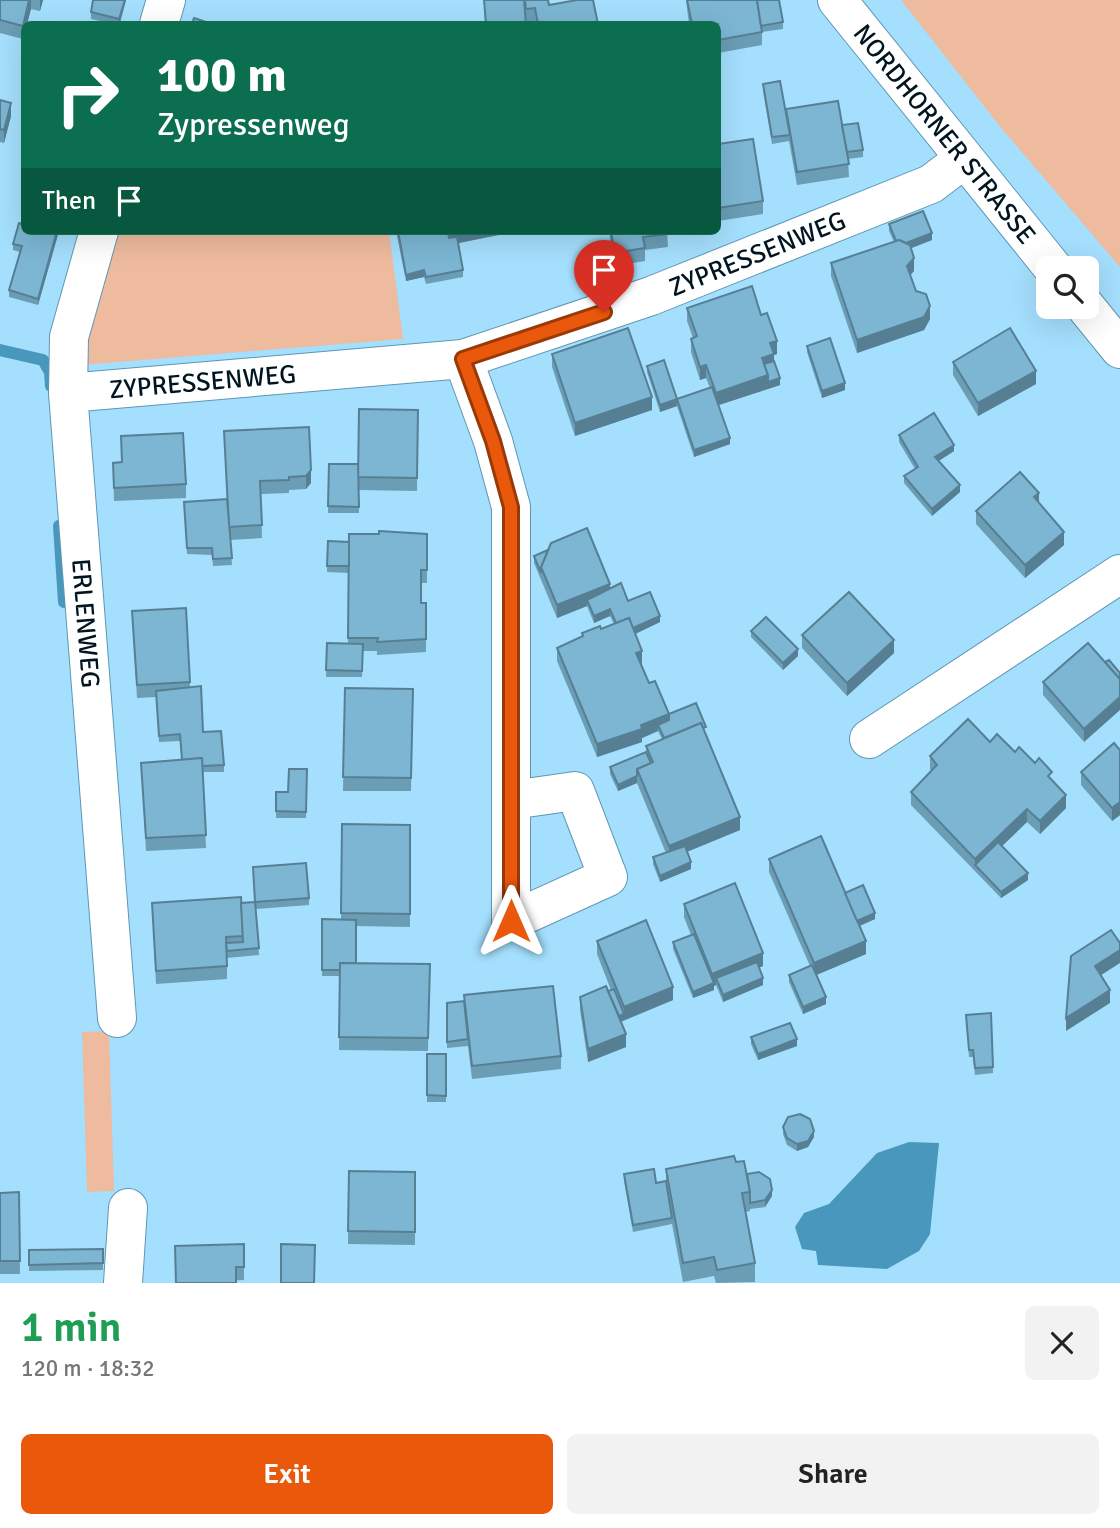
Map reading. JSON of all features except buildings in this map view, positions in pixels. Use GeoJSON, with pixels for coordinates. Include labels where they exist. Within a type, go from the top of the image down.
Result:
{"type":"FeatureCollection","features":[{"type":"Feature","properties":{"kind":"street"},"geometry":{"type":"LineString","coordinates":[[160,21],[166,0]]}},
{"type":"Feature","properties":{"kind":"street","name":"NORDHORNER STRASSE"},"geometry":{"type":"LineString","coordinates":[[837,0],[1044,256]]}},
{"type":"Feature","properties":{"kind":"street","name":"ZYPRESSENWEG"},"geometry":{"type":"LineString","coordinates":[[68,393],[463,359],[651,296],[931,184],[964,159]]}},
{"type":"Feature","properties":{"kind":"street","name":"ERLENWEG"},"geometry":{"type":"LineString","coordinates":[[98,235],[69,337],[68,393],[117,1018]]}},
{"type":"Feature","properties":{"kind":"street"},"geometry":{"type":"LineString","coordinates":[[1096,319],[1120,349]]}},
{"type":"Feature","properties":{"kind":"street"},"geometry":{"type":"LineString","coordinates":[[463,359],[493,441],[511,507],[512,800]]}},
{"type":"Feature","properties":{"kind":"street"},"geometry":{"type":"LineString","coordinates":[[869,738],[1120,574]]}},
{"type":"Feature","properties":{"kind":"street"},"geometry":{"type":"LineString","coordinates":[[123,1283],[128,1208]]}},
{"type":"Feature","properties":{"kind":"shaded area"},"geometry":{"type":"Polygon","coordinates":[[[901,0],[1120,0],[1120,267],[1002,129],[901,0]]]}},
{"type":"Feature","properties":{"kind":"shaded area"},"geometry":{"type":"Polygon","coordinates":[[[117,235],[390,235],[403,339],[81,365],[117,235]]]}},
{"type":"Feature","properties":{"kind":"shaded area"},"geometry":{"type":"Polygon","coordinates":[[[109,1031],[114,1191],[87,1192],[82,1032],[109,1031]]]}},
{"type":"Feature","properties":{"kind":"water"},"geometry":{"type":"Polygon","coordinates":[[[909,1142],[939,1143],[930,1234],[919,1251],[887,1269],[818,1265],[816,1251],[802,1249],[795,1227],[804,1213],[829,1204],[877,1153],[909,1142]]]}},
{"type":"Feature","properties":{"kind":"waterway"},"geometry":{"type":"LineString","coordinates":[[0,350],[43,360],[50,372],[51,386]]}},
{"type":"Feature","properties":{"kind":"waterway"},"geometry":{"type":"LineString","coordinates":[[59,526],[64,602]]}},
{"type":"Feature","properties":{"kind":"route"},"geometry":{"type":"LineString","coordinates":[[511,921],[511,507],[493,441],[463,359],[604,312]]}}]}
